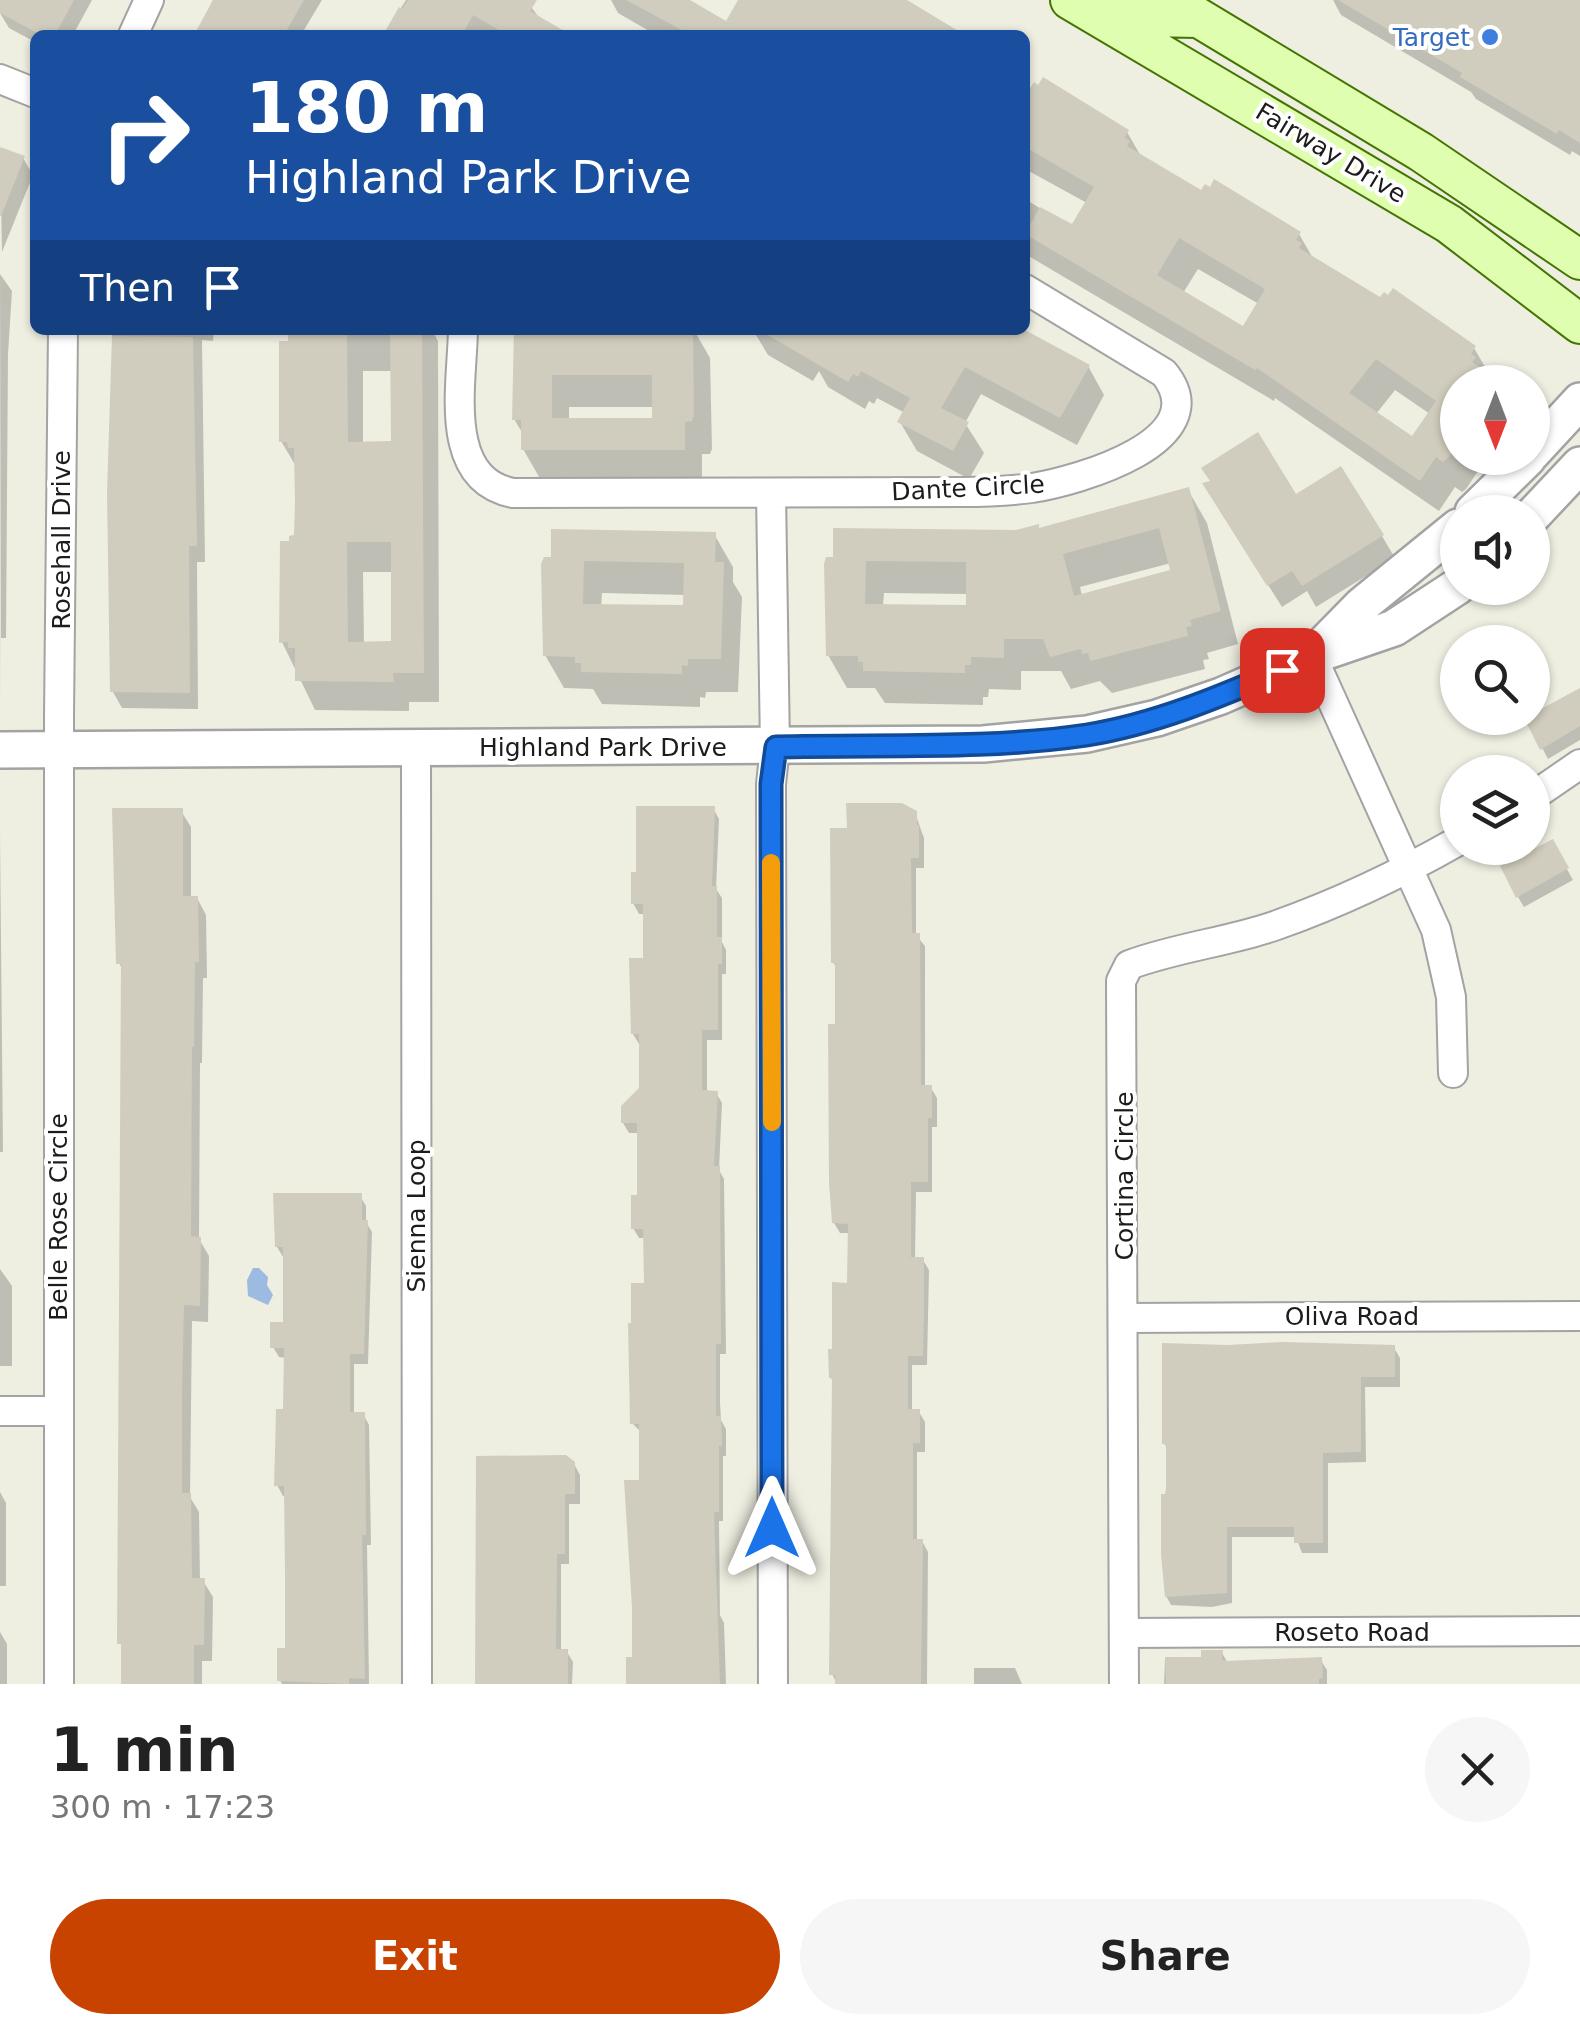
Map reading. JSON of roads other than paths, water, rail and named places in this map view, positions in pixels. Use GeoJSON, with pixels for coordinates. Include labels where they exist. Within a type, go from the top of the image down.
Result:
{"type":"FeatureCollection","features":[{"type":"Feature","properties":{"kind":"main road","name":"Fairway Drive"},"geometry":{"type":"LineString","coordinates":[[1070,0],[1450,224],[1580,324]]}},
{"type":"Feature","properties":{"kind":"main road"},"geometry":{"type":"LineString","coordinates":[[1123,0],[1153,17],[1183,9]]}},
{"type":"Feature","properties":{"kind":"main road","name":"Fairway Drive"},"geometry":{"type":"LineString","coordinates":[[1183,9],[1420,152],[1580,260]]}},
{"type":"Feature","properties":{"kind":"street"},"geometry":{"type":"LineString","coordinates":[[134,30],[149,0]]}},
{"type":"Feature","properties":{"kind":"street"},"geometry":{"type":"LineString","coordinates":[[0,78],[30,91]]}},
{"type":"Feature","properties":{"kind":"street","name":"Dante Circle"},"geometry":{"type":"LineString","coordinates":[[463,335],[464,450],[479,476],[495,488],[527,493],[994,492],[1030,488],[1084,474],[1132,455],[1167,430],[1175,413],[1172,384],[1164,373],[1030,292]]}},
{"type":"Feature","properties":{"kind":"street","name":"Rosehall Drive"},"geometry":{"type":"LineString","coordinates":[[59,750],[63,335]]}},
{"type":"Feature","properties":{"kind":"street"},"geometry":{"type":"LineString","coordinates":[[1550,433],[1580,401]]}},
{"type":"Feature","properties":{"kind":"street"},"geometry":{"type":"LineString","coordinates":[[1550,497],[1580,465]]}},
{"type":"Feature","properties":{"kind":"street"},"geometry":{"type":"LineString","coordinates":[[1490,495],[1510,475]]}},
{"type":"Feature","properties":{"kind":"street"},"geometry":{"type":"LineString","coordinates":[[771,492],[776,747],[771,784],[773,1684]]}},
{"type":"Feature","properties":{"kind":"street","name":"Highland Park Drive"},"geometry":{"type":"LineString","coordinates":[[1312,656],[1362,604],[1440,541]]}},
{"type":"Feature","properties":{"kind":"street","name":"Highland Park Drive"},"geometry":{"type":"LineString","coordinates":[[0,750],[983,744],[1088,734],[1157,718],[1221,696],[1312,656],[1394,628],[1440,598]]}},
{"type":"Feature","properties":{"kind":"street"},"geometry":{"type":"LineString","coordinates":[[1312,656],[1436,930],[1451,996],[1453,1073]]}},
{"type":"Feature","properties":{"kind":"street","name":"Sienna Loop"},"geometry":{"type":"LineString","coordinates":[[416,747],[417,1684]]}},
{"type":"Feature","properties":{"kind":"street","name":"Belle Rose Circle"},"geometry":{"type":"LineString","coordinates":[[58,1684],[59,750]]}},
{"type":"Feature","properties":{"kind":"street"},"geometry":{"type":"LineString","coordinates":[[1550,784],[1580,764]]}},
{"type":"Feature","properties":{"kind":"street","name":"Cortina Circle"},"geometry":{"type":"LineString","coordinates":[[1124,1684],[1122,980],[1128,965],[1157,954],[1275,926],[1408,870],[1440,851]]}},
{"type":"Feature","properties":{"kind":"street","name":"Oliva Road"},"geometry":{"type":"LineString","coordinates":[[1124,1318],[1580,1316]]}},
{"type":"Feature","properties":{"kind":"street"},"geometry":{"type":"LineString","coordinates":[[0,1411],[58,1411]]}},
{"type":"Feature","properties":{"kind":"street","name":"Roseto Road"},"geometry":{"type":"LineString","coordinates":[[1124,1633],[1580,1631]]}},
{"type":"Feature","properties":{"kind":"water"},"geometry":{"type":"Polygon","coordinates":[[[253,1268],[259,1268],[268,1277],[267,1285],[273,1295],[268,1305],[248,1296],[247,1280],[253,1268]]]}},
{"type":"Feature","properties":{"kind":"place","name":"Target"},"geometry":{"type":"Point","coordinates":[1490,37]}}]}
